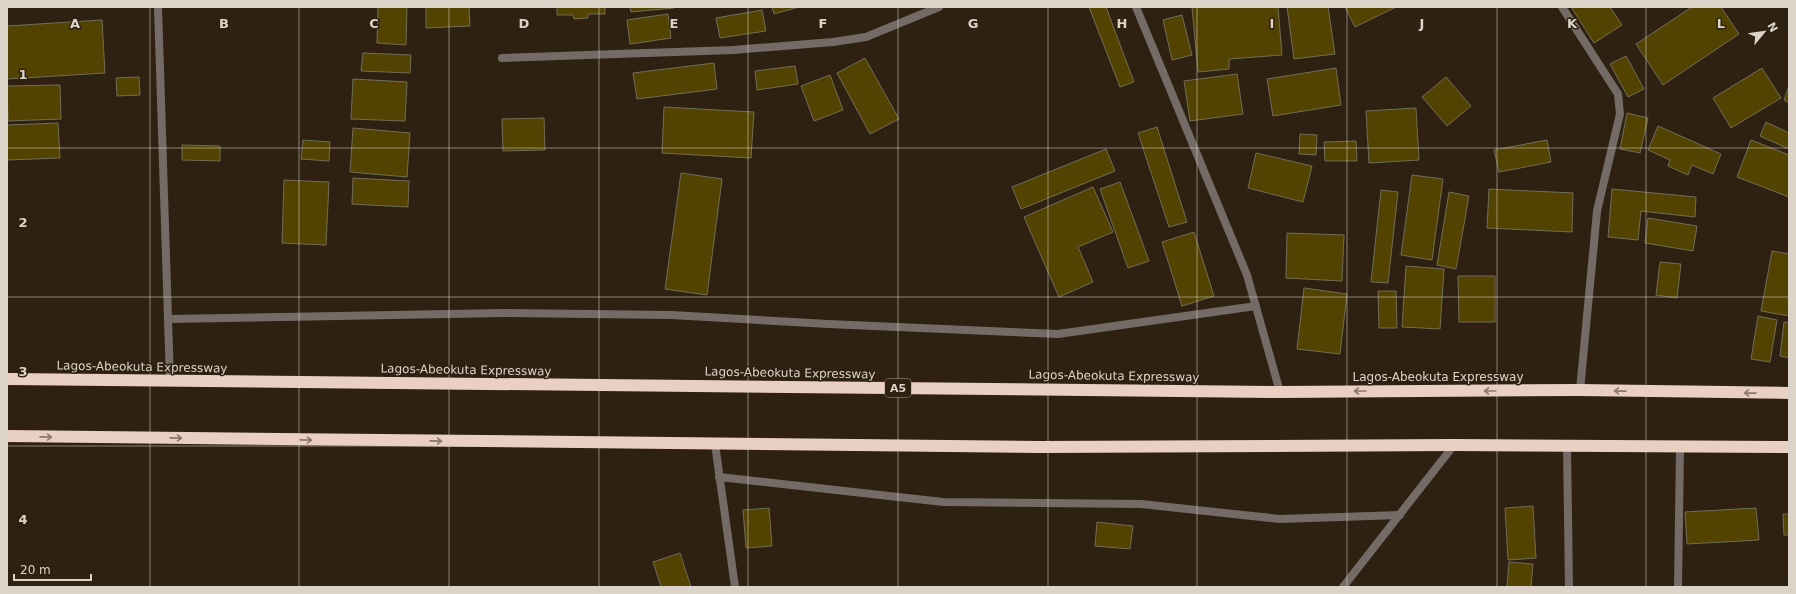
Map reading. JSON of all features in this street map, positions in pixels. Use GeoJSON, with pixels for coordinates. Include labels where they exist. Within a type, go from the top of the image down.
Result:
{"type":"FeatureCollection","features":[{"type":"Feature","properties":{"kind":"highway","name":"Lagos-Abeokuta Expressway"},"geometry":{"type":"LineString","coordinates":[[7,379],[1280,392],[1580,390],[1789,393]]}},
{"type":"Feature","properties":{"kind":"highway"},"geometry":{"type":"LineString","coordinates":[[7,436],[1040,447],[1454,445],[1789,448]]}},
{"type":"Feature","properties":{"kind":"street"},"geometry":{"type":"LineString","coordinates":[[158,7],[170,381]]}},
{"type":"Feature","properties":{"kind":"street"},"geometry":{"type":"LineString","coordinates":[[502,58],[733,50],[834,42],[866,37],[939,7]]}},
{"type":"Feature","properties":{"kind":"street"},"geometry":{"type":"LineString","coordinates":[[1136,7],[1247,274],[1280,392]]}},
{"type":"Feature","properties":{"kind":"street"},"geometry":{"type":"LineString","coordinates":[[1562,7],[1618,94],[1620,114],[1597,211],[1580,390]]}},
{"type":"Feature","properties":{"kind":"street"},"geometry":{"type":"LineString","coordinates":[[168,319],[504,313],[671,315],[1058,334],[1256,306]]}},
{"type":"Feature","properties":{"kind":"street"},"geometry":{"type":"LineString","coordinates":[[715,444],[735,587]]}},
{"type":"Feature","properties":{"kind":"street"},"geometry":{"type":"LineString","coordinates":[[1343,587],[1454,445]]}},
{"type":"Feature","properties":{"kind":"street"},"geometry":{"type":"LineString","coordinates":[[1567,446],[1569,587]]}},
{"type":"Feature","properties":{"kind":"street"},"geometry":{"type":"LineString","coordinates":[[1678,587],[1680,447]]}},
{"type":"Feature","properties":{"kind":"street"},"geometry":{"type":"LineString","coordinates":[[719,477],[943,502],[1141,504],[1280,519],[1400,514]]}},
{"type":"Feature","properties":{"kind":"building"},"geometry":{"type":"Polygon","coordinates":[[[378,7],[407,7],[406,45],[377,43],[378,7]]]}},
{"type":"Feature","properties":{"kind":"building"},"geometry":{"type":"Polygon","coordinates":[[[426,7],[469,7],[470,26],[426,28],[426,7]]]}},
{"type":"Feature","properties":{"kind":"building"},"geometry":{"type":"Polygon","coordinates":[[[557,7],[605,7],[605,14],[588,14],[588,18],[574,19],[573,15],[557,15],[557,7]]]}},
{"type":"Feature","properties":{"kind":"building"},"geometry":{"type":"Polygon","coordinates":[[[630,7],[674,7],[674,8],[631,12],[630,7]]]}},
{"type":"Feature","properties":{"kind":"building"},"geometry":{"type":"Polygon","coordinates":[[[772,7],[799,7],[774,14],[772,7]]]}},
{"type":"Feature","properties":{"kind":"building"},"geometry":{"type":"Polygon","coordinates":[[[1089,7],[1106,7],[1134,82],[1120,87],[1089,7]]]}},
{"type":"Feature","properties":{"kind":"building"},"geometry":{"type":"Polygon","coordinates":[[[1192,7],[1278,7],[1282,55],[1229,59],[1229,69],[1198,72],[1192,7]]]}},
{"type":"Feature","properties":{"kind":"building"},"geometry":{"type":"Polygon","coordinates":[[[1287,7],[1328,7],[1335,54],[1294,59],[1287,7]]]}},
{"type":"Feature","properties":{"kind":"building"},"geometry":{"type":"Polygon","coordinates":[[[1345,7],[1396,7],[1355,27],[1345,7]]]}},
{"type":"Feature","properties":{"kind":"building"},"geometry":{"type":"Polygon","coordinates":[[[1571,7],[1610,7],[1622,25],[1594,43],[1571,7]]]}},
{"type":"Feature","properties":{"kind":"building"},"geometry":{"type":"Polygon","coordinates":[[[1692,7],[1721,7],[1739,34],[1663,85],[1636,44],[1692,7]]]}},
{"type":"Feature","properties":{"kind":"building"},"geometry":{"type":"Polygon","coordinates":[[[762,10],[766,31],[720,38],[716,18],[762,10]]]}},
{"type":"Feature","properties":{"kind":"building"},"geometry":{"type":"Polygon","coordinates":[[[668,14],[671,38],[630,44],[627,20],[668,14]]]}},
{"type":"Feature","properties":{"kind":"building"},"geometry":{"type":"Polygon","coordinates":[[[1182,15],[1192,55],[1172,60],[1163,20],[1182,15]]]}},
{"type":"Feature","properties":{"kind":"building"},"geometry":{"type":"Polygon","coordinates":[[[102,20],[105,73],[7,79],[7,26],[102,20]]]}},
{"type":"Feature","properties":{"kind":"building"},"geometry":{"type":"Polygon","coordinates":[[[363,53],[411,55],[410,73],[361,71],[363,53]]]}},
{"type":"Feature","properties":{"kind":"building"},"geometry":{"type":"Polygon","coordinates":[[[1626,56],[1644,89],[1628,97],[1610,64],[1626,56]]]}},
{"type":"Feature","properties":{"kind":"building"},"geometry":{"type":"Polygon","coordinates":[[[865,58],[899,119],[870,134],[837,73],[865,58]]]}},
{"type":"Feature","properties":{"kind":"building"},"geometry":{"type":"Polygon","coordinates":[[[714,63],[717,89],[637,99],[633,73],[714,63]]]}},
{"type":"Feature","properties":{"kind":"building"},"geometry":{"type":"Polygon","coordinates":[[[795,66],[798,84],[757,90],[755,71],[795,66]]]}},
{"type":"Feature","properties":{"kind":"building"},"geometry":{"type":"Polygon","coordinates":[[[1336,68],[1341,105],[1273,116],[1267,79],[1336,68]]]}},
{"type":"Feature","properties":{"kind":"building"},"geometry":{"type":"Polygon","coordinates":[[[1762,68],[1781,98],[1731,128],[1713,98],[1762,68]]]}},
{"type":"Feature","properties":{"kind":"building"},"geometry":{"type":"Polygon","coordinates":[[[1237,74],[1243,114],[1190,121],[1184,81],[1237,74]]]}},
{"type":"Feature","properties":{"kind":"building"},"geometry":{"type":"Polygon","coordinates":[[[830,75],[843,110],[814,121],[801,86],[830,75]]]}},
{"type":"Feature","properties":{"kind":"building"},"geometry":{"type":"Polygon","coordinates":[[[139,77],[140,95],[117,96],[116,78],[139,77]]]}},
{"type":"Feature","properties":{"kind":"building"},"geometry":{"type":"Polygon","coordinates":[[[1446,77],[1471,106],[1447,126],[1422,97],[1446,77]]]}},
{"type":"Feature","properties":{"kind":"building"},"geometry":{"type":"Polygon","coordinates":[[[353,79],[407,82],[405,121],[351,119],[353,79]]]}},
{"type":"Feature","properties":{"kind":"building"},"geometry":{"type":"Polygon","coordinates":[[[60,85],[61,119],[8,121],[7,86],[60,85]]]}},
{"type":"Feature","properties":{"kind":"building"},"geometry":{"type":"Polygon","coordinates":[[[1789,86],[1789,103],[1784,100],[1789,86]]]}},
{"type":"Feature","properties":{"kind":"building"},"geometry":{"type":"Polygon","coordinates":[[[664,107],[754,112],[751,158],[662,153],[664,107]]]}},
{"type":"Feature","properties":{"kind":"building"},"geometry":{"type":"Polygon","coordinates":[[[1416,108],[1419,160],[1369,163],[1366,111],[1416,108]]]}},
{"type":"Feature","properties":{"kind":"building"},"geometry":{"type":"Polygon","coordinates":[[[1627,113],[1648,118],[1640,153],[1620,149],[1627,113]]]}},
{"type":"Feature","properties":{"kind":"building"},"geometry":{"type":"Polygon","coordinates":[[[544,118],[545,150],[503,151],[502,119],[544,118]]]}},
{"type":"Feature","properties":{"kind":"building"},"geometry":{"type":"Polygon","coordinates":[[[1766,122],[1789,133],[1789,149],[1760,136],[1766,122]]]}},
{"type":"Feature","properties":{"kind":"building"},"geometry":{"type":"Polygon","coordinates":[[[58,123],[60,158],[7,160],[7,125],[58,123]]]}},
{"type":"Feature","properties":{"kind":"building"},"geometry":{"type":"Polygon","coordinates":[[[1658,126],[1721,154],[1713,174],[1692,165],[1688,175],[1668,166],[1670,160],[1648,150],[1658,126]]]}},
{"type":"Feature","properties":{"kind":"building"},"geometry":{"type":"Polygon","coordinates":[[[1157,127],[1187,222],[1169,227],[1138,133],[1157,127]]]}},
{"type":"Feature","properties":{"kind":"building"},"geometry":{"type":"Polygon","coordinates":[[[353,128],[410,133],[407,177],[350,172],[353,128]]]}},
{"type":"Feature","properties":{"kind":"building"},"geometry":{"type":"Polygon","coordinates":[[[1300,134],[1317,135],[1316,155],[1299,154],[1300,134]]]}},
{"type":"Feature","properties":{"kind":"building"},"geometry":{"type":"Polygon","coordinates":[[[303,140],[330,142],[329,161],[301,159],[303,140]]]}},
{"type":"Feature","properties":{"kind":"building"},"geometry":{"type":"Polygon","coordinates":[[[1547,140],[1551,162],[1499,172],[1494,150],[1547,140]]]}},
{"type":"Feature","properties":{"kind":"building"},"geometry":{"type":"Polygon","coordinates":[[[1751,140],[1789,155],[1789,197],[1737,177],[1751,140]]]}},
{"type":"Feature","properties":{"kind":"building"},"geometry":{"type":"Polygon","coordinates":[[[1356,141],[1357,161],[1325,161],[1324,142],[1356,141]]]}},
{"type":"Feature","properties":{"kind":"building"},"geometry":{"type":"Polygon","coordinates":[[[182,145],[220,146],[220,161],[182,160],[182,145]]]}},
{"type":"Feature","properties":{"kind":"building"},"geometry":{"type":"Polygon","coordinates":[[[1106,149],[1115,171],[1021,209],[1012,187],[1106,149]]]}},
{"type":"Feature","properties":{"kind":"building"},"geometry":{"type":"Polygon","coordinates":[[[1256,153],[1312,166],[1303,202],[1248,188],[1256,153]]]}},
{"type":"Feature","properties":{"kind":"building"},"geometry":{"type":"Polygon","coordinates":[[[681,173],[722,179],[707,295],[665,289],[681,173]]]}},
{"type":"Feature","properties":{"kind":"building"},"geometry":{"type":"Polygon","coordinates":[[[1412,175],[1443,179],[1432,260],[1401,255],[1412,175]]]}},
{"type":"Feature","properties":{"kind":"building"},"geometry":{"type":"Polygon","coordinates":[[[353,178],[409,181],[408,207],[352,204],[353,178]]]}},
{"type":"Feature","properties":{"kind":"building"},"geometry":{"type":"Polygon","coordinates":[[[284,180],[329,182],[326,245],[282,243],[284,180]]]}},
{"type":"Feature","properties":{"kind":"building"},"geometry":{"type":"Polygon","coordinates":[[[1120,182],[1149,261],[1128,268],[1100,189],[1120,182]]]}},
{"type":"Feature","properties":{"kind":"building"},"geometry":{"type":"Polygon","coordinates":[[[1093,187],[1113,232],[1078,247],[1093,282],[1059,297],[1024,217],[1093,187]]]}},
{"type":"Feature","properties":{"kind":"building"},"geometry":{"type":"Polygon","coordinates":[[[1489,189],[1573,193],[1572,232],[1487,228],[1489,189]]]}},
{"type":"Feature","properties":{"kind":"building"},"geometry":{"type":"Polygon","coordinates":[[[1612,189],[1696,197],[1695,217],[1641,211],[1638,240],[1608,237],[1612,189]]]}},
{"type":"Feature","properties":{"kind":"building"},"geometry":{"type":"Polygon","coordinates":[[[1381,190],[1398,192],[1388,283],[1371,282],[1381,190]]]}},
{"type":"Feature","properties":{"kind":"building"},"geometry":{"type":"Polygon","coordinates":[[[1449,192],[1469,196],[1456,269],[1437,265],[1449,192]]]}},
{"type":"Feature","properties":{"kind":"building"},"geometry":{"type":"Polygon","coordinates":[[[1648,218],[1697,226],[1693,251],[1645,243],[1648,218]]]}},
{"type":"Feature","properties":{"kind":"building"},"geometry":{"type":"Polygon","coordinates":[[[1194,232],[1214,296],[1182,306],[1162,242],[1194,232]]]}},
{"type":"Feature","properties":{"kind":"building"},"geometry":{"type":"Polygon","coordinates":[[[1287,233],[1344,235],[1342,281],[1286,278],[1287,233]]]}},
{"type":"Feature","properties":{"kind":"building"},"geometry":{"type":"Polygon","coordinates":[[[1772,251],[1789,254],[1789,316],[1761,311],[1772,251]]]}},
{"type":"Feature","properties":{"kind":"building"},"geometry":{"type":"Polygon","coordinates":[[[1660,262],[1681,264],[1677,298],[1656,295],[1660,262]]]}},
{"type":"Feature","properties":{"kind":"building"},"geometry":{"type":"Polygon","coordinates":[[[1406,266],[1444,269],[1440,329],[1402,327],[1406,266]]]}},
{"type":"Feature","properties":{"kind":"building"},"geometry":{"type":"Polygon","coordinates":[[[1458,276],[1495,276],[1495,322],[1459,322],[1458,276]]]}},
{"type":"Feature","properties":{"kind":"building"},"geometry":{"type":"Polygon","coordinates":[[[1304,288],[1347,294],[1340,354],[1297,349],[1304,288]]]}},
{"type":"Feature","properties":{"kind":"building"},"geometry":{"type":"Polygon","coordinates":[[[1378,291],[1396,291],[1397,328],[1379,328],[1378,291]]]}},
{"type":"Feature","properties":{"kind":"building"},"geometry":{"type":"Polygon","coordinates":[[[1758,316],[1777,320],[1770,362],[1751,359],[1758,316]]]}},
{"type":"Feature","properties":{"kind":"building"},"geometry":{"type":"Polygon","coordinates":[[[1784,322],[1789,323],[1789,358],[1780,356],[1784,322]]]}},
{"type":"Feature","properties":{"kind":"building"},"geometry":{"type":"Polygon","coordinates":[[[1533,506],[1536,558],[1508,560],[1505,508],[1533,506]]]}},
{"type":"Feature","properties":{"kind":"building"},"geometry":{"type":"Polygon","coordinates":[[[769,508],[772,546],[746,548],[743,510],[769,508]]]}},
{"type":"Feature","properties":{"kind":"building"},"geometry":{"type":"Polygon","coordinates":[[[1756,508],[1759,540],[1687,544],[1685,512],[1756,508]]]}},
{"type":"Feature","properties":{"kind":"building"},"geometry":{"type":"Polygon","coordinates":[[[1783,514],[1789,514],[1789,535],[1784,535],[1783,514]]]}},
{"type":"Feature","properties":{"kind":"building"},"geometry":{"type":"Polygon","coordinates":[[[1097,522],[1133,526],[1130,549],[1095,546],[1097,522]]]}},
{"type":"Feature","properties":{"kind":"building"},"geometry":{"type":"Polygon","coordinates":[[[680,553],[691,587],[661,587],[653,562],[680,553]]]}},
{"type":"Feature","properties":{"kind":"building"},"geometry":{"type":"Polygon","coordinates":[[[1509,562],[1533,564],[1531,587],[1507,587],[1509,562]]]}}]}
